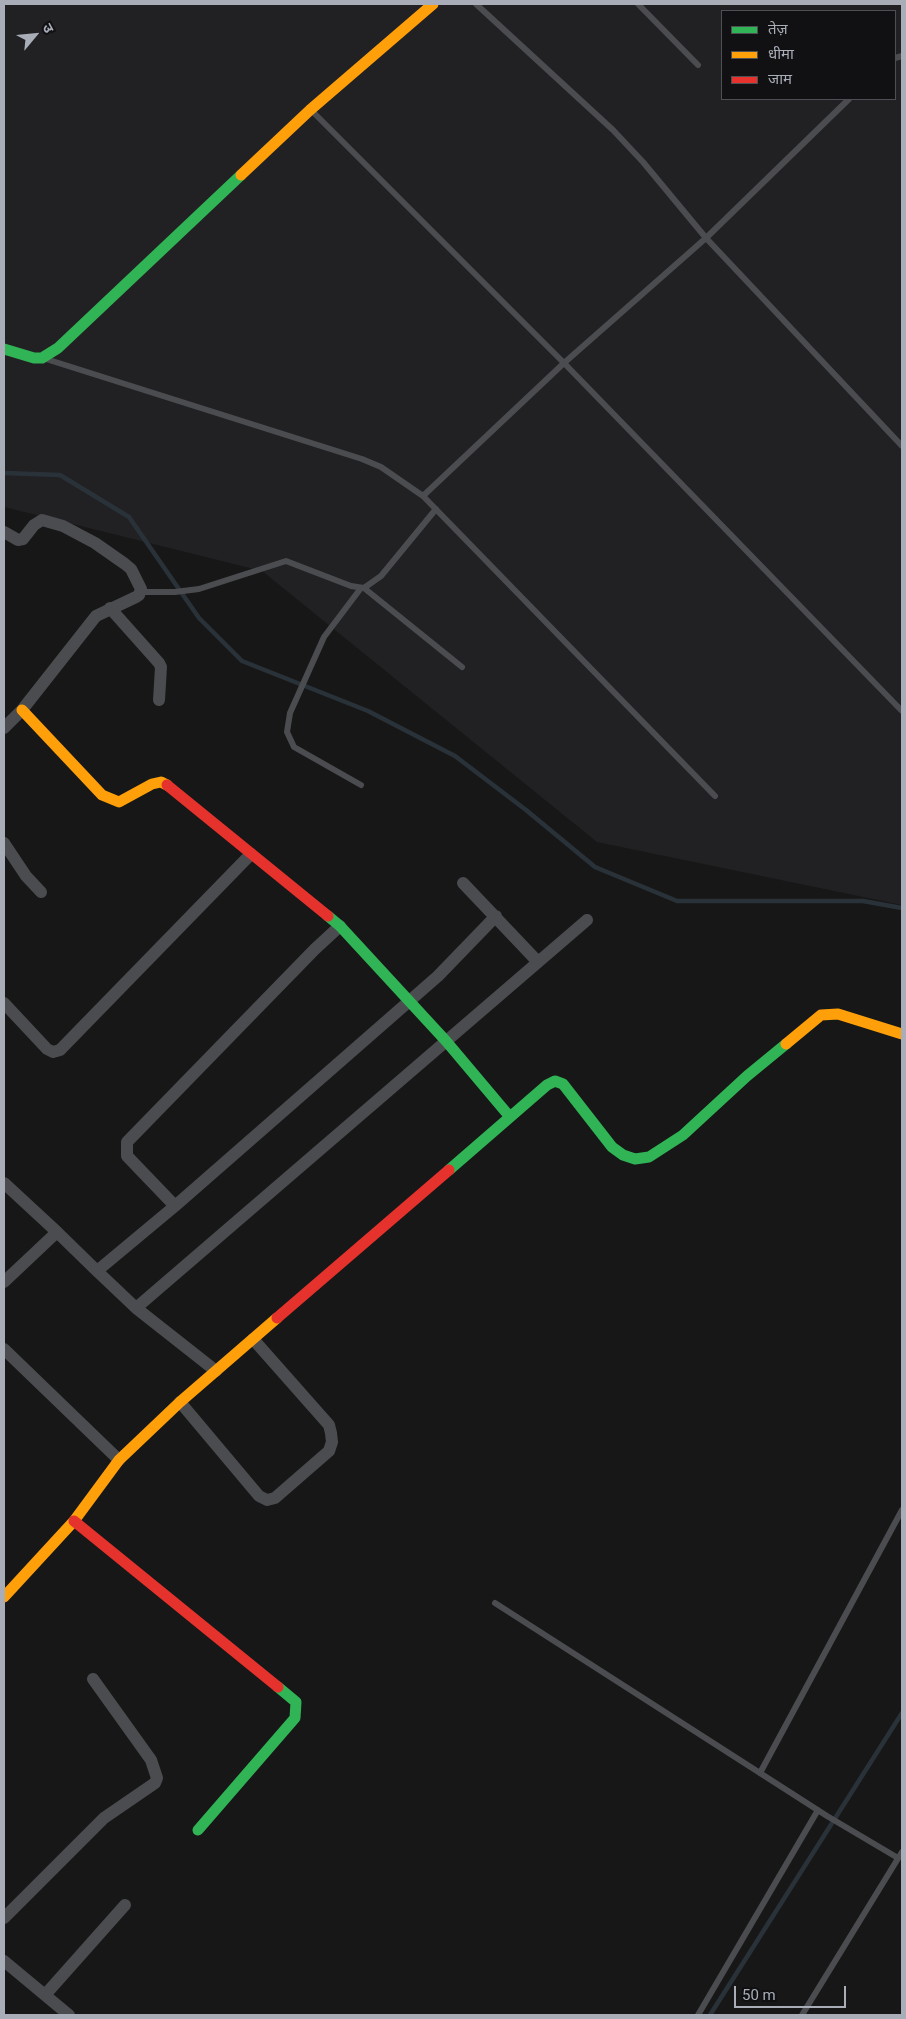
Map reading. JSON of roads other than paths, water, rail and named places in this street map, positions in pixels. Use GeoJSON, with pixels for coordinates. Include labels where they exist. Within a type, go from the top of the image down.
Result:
{"type":"FeatureCollection","features":[{"type":"Feature","properties":{"kind":"street"},"geometry":{"type":"LineString","coordinates":[[4,349],[34,358],[42,358],[58,348],[310,110],[433,4]]}},
{"type":"Feature","properties":{"kind":"street"},"geometry":{"type":"LineString","coordinates":[[4,532],[18,540],[23,540],[34,525],[42,520],[63,526],[95,543],[131,569],[139,583],[140,592],[136,597],[110,608],[93,620],[22,710],[4,728]]}},
{"type":"Feature","properties":{"kind":"street"},"geometry":{"type":"LineString","coordinates":[[110,608],[159,663],[161,667],[159,700]]}},
{"type":"Feature","properties":{"kind":"street"},"geometry":{"type":"LineString","coordinates":[[22,710],[102,795],[119,802],[152,784],[161,782],[168,785],[340,926],[446,1041],[510,1116]]}},
{"type":"Feature","properties":{"kind":"street"},"geometry":{"type":"LineString","coordinates":[[4,843],[26,876],[40,892]]}},
{"type":"Feature","properties":{"kind":"street"},"geometry":{"type":"LineString","coordinates":[[4,1003],[47,1049],[54,1052],[60,1050],[251,854]]}},
{"type":"Feature","properties":{"kind":"street"},"geometry":{"type":"LineString","coordinates":[[463,883],[538,962]]}},
{"type":"Feature","properties":{"kind":"street"},"geometry":{"type":"LineString","coordinates":[[97,1271],[410,1001],[438,976],[496,916]]}},
{"type":"Feature","properties":{"kind":"street"},"geometry":{"type":"LineString","coordinates":[[136,1308],[587,920]]}},
{"type":"Feature","properties":{"kind":"street"},"geometry":{"type":"LineString","coordinates":[[174,1206],[127,1156],[127,1142],[315,949],[340,926]]}},
{"type":"Feature","properties":{"kind":"street"},"geometry":{"type":"LineString","coordinates":[[4,1597],[74,1521],[119,1460],[180,1402],[510,1116],[555,1081],[563,1084],[612,1147],[636,1159],[649,1157],[683,1135],[747,1076],[821,1015],[838,1014],[902,1034]]}},
{"type":"Feature","properties":{"kind":"street"},"geometry":{"type":"LineString","coordinates":[[4,1183],[136,1308],[216,1371]]}},
{"type":"Feature","properties":{"kind":"street"},"geometry":{"type":"LineString","coordinates":[[4,1282],[57,1232]]}},
{"type":"Feature","properties":{"kind":"street"},"geometry":{"type":"LineString","coordinates":[[180,1402],[259,1496],[267,1500],[275,1498],[329,1451],[332,1433],[329,1425],[253,1339]]}},
{"type":"Feature","properties":{"kind":"street"},"geometry":{"type":"LineString","coordinates":[[4,1349],[119,1460]]}},
{"type":"Feature","properties":{"kind":"street"},"geometry":{"type":"LineString","coordinates":[[74,1521],[296,1702],[295,1718],[198,1830]]}},
{"type":"Feature","properties":{"kind":"street"},"geometry":{"type":"LineString","coordinates":[[4,1918],[104,1818],[155,1783],[157,1778],[157,1772],[150,1760],[93,1679]]}},
{"type":"Feature","properties":{"kind":"street"},"geometry":{"type":"LineString","coordinates":[[45,1995],[125,1905]]}},
{"type":"Feature","properties":{"kind":"street"},"geometry":{"type":"LineString","coordinates":[[4,1961],[69,2015]]}},
{"type":"Feature","properties":{"kind":"lane"},"geometry":{"type":"LineString","coordinates":[[476,4],[614,130],[706,238],[902,446]]}},
{"type":"Feature","properties":{"kind":"lane"},"geometry":{"type":"LineString","coordinates":[[638,4],[698,65]]}},
{"type":"Feature","properties":{"kind":"lane"},"geometry":{"type":"LineString","coordinates":[[423,496],[564,364],[706,238],[848,100]]}},
{"type":"Feature","properties":{"kind":"lane"},"geometry":{"type":"LineString","coordinates":[[310,110],[564,364],[902,711]]}},
{"type":"Feature","properties":{"kind":"lane"},"geometry":{"type":"LineString","coordinates":[[42,358],[362,459],[381,468],[423,496],[715,796]]}},
{"type":"Feature","properties":{"kind":"lane"},"geometry":{"type":"LineString","coordinates":[[361,785],[294,747],[287,732],[290,713],[324,637],[362,588],[381,576],[436,509]]}},
{"type":"Feature","properties":{"kind":"lane"},"geometry":{"type":"LineString","coordinates":[[140,592],[192,590],[286,561],[362,588],[462,667]]}},
{"type":"Feature","properties":{"kind":"lane"},"geometry":{"type":"LineString","coordinates":[[760,1773],[902,1510]]}},
{"type":"Feature","properties":{"kind":"lane"},"geometry":{"type":"LineString","coordinates":[[495,1602],[827,1816],[898,1858]]}},
{"type":"Feature","properties":{"kind":"lane"},"geometry":{"type":"LineString","coordinates":[[698,2015],[818,1810]]}},
{"type":"Feature","properties":{"kind":"lane"},"geometry":{"type":"LineString","coordinates":[[802,2015],[902,1852]]}},
{"type":"Feature","properties":{"kind":"waterway"},"geometry":{"type":"LineString","coordinates":[[4,473],[60,475],[129,517],[199,618],[242,661],[368,711],[455,756],[526,810],[595,867],[677,901],[863,901],[902,908]]}},
{"type":"Feature","properties":{"kind":"waterway"},"geometry":{"type":"LineString","coordinates":[[710,2015],[902,1713]]}}]}
